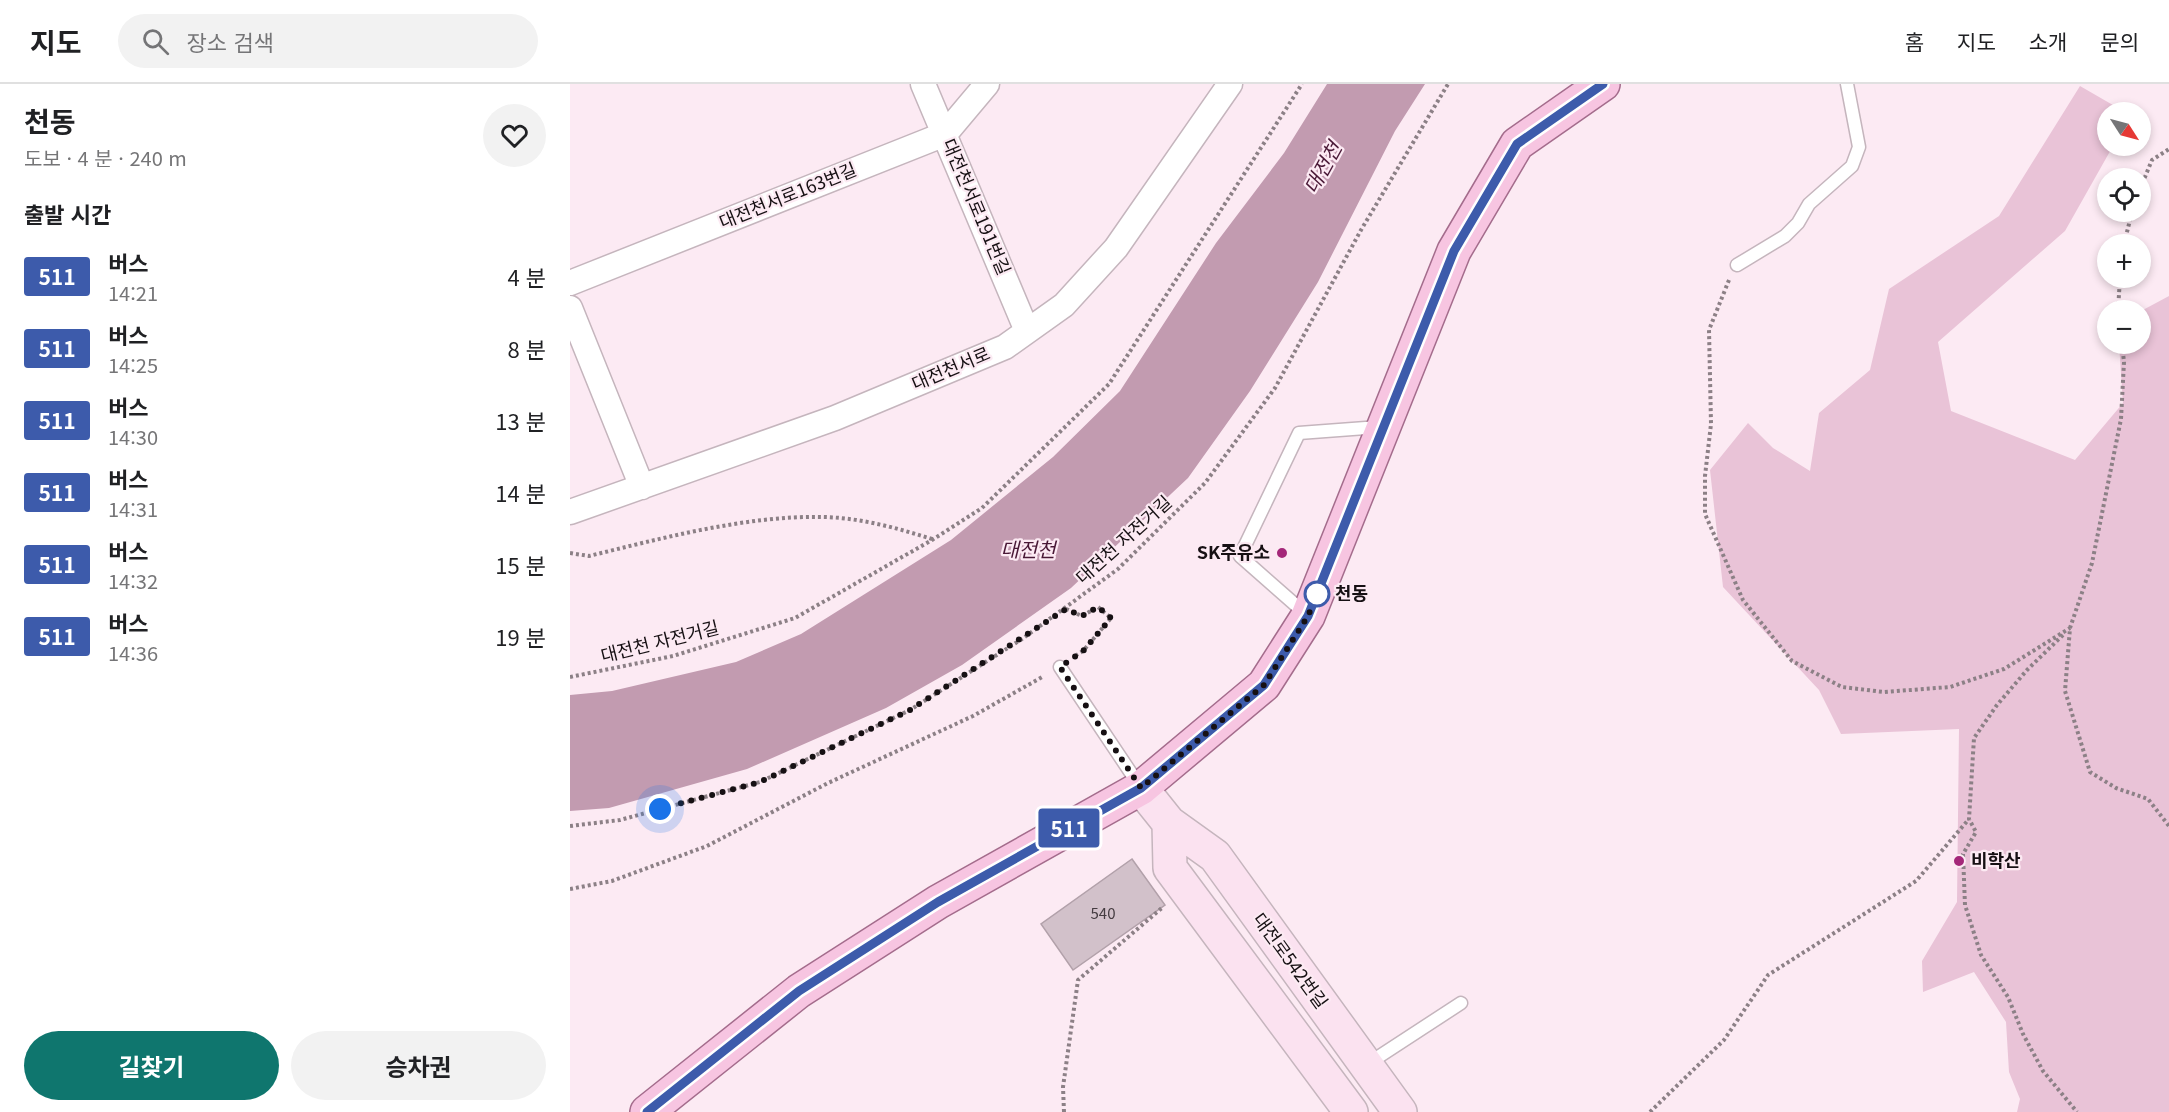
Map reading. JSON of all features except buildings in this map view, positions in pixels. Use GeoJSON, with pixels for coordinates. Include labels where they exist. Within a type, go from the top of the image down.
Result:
{"type":"FeatureCollection","features":[{"type":"Feature","properties":{"kind":"main road"},"geometry":{"type":"LineString","coordinates":[[647,1112],[799,991],[938,902],[1141,788],[1264,685],[1308,616],[1454,251],[1517,144],[1603,84]]}},
{"type":"Feature","properties":{"kind":"main road","name":"대전로542번길"},"geometry":{"type":"LineString","coordinates":[[1141,788],[1169,823],[1215,856],[1400,1112]]}},
{"type":"Feature","properties":{"kind":"main road"},"geometry":{"type":"LineString","coordinates":[[1169,823],[1170,868],[1351,1112]]}},
{"type":"Feature","properties":{"kind":"street","name":"대전천서로191번길"},"geometry":{"type":"LineString","coordinates":[[923,84],[1027,331]]}},
{"type":"Feature","properties":{"kind":"street","name":"대전천서로163번길"},"geometry":{"type":"LineString","coordinates":[[570,283],[945,134],[987,84]]}},
{"type":"Feature","properties":{"kind":"street","name":"대전천서로"},"geometry":{"type":"LineString","coordinates":[[570,512],[835,418],[1005,347],[1064,305],[1116,248],[1230,84]]}},
{"type":"Feature","properties":{"kind":"street"},"geometry":{"type":"LineString","coordinates":[[570,308],[642,487]]}},
{"type":"Feature","properties":{"kind":"lane"},"geometry":{"type":"LineString","coordinates":[[1737,265],[1785,236],[1798,223],[1809,204],[1852,166],[1859,147],[1847,84]]}},
{"type":"Feature","properties":{"kind":"lane"},"geometry":{"type":"LineString","coordinates":[[1308,616],[1240,556],[1299,433],[1383,427]]}},
{"type":"Feature","properties":{"kind":"lane"},"geometry":{"type":"LineString","coordinates":[[1060,667],[1141,788]]}},
{"type":"Feature","properties":{"kind":"lane"},"geometry":{"type":"LineString","coordinates":[[1365,1066],[1461,1004]]}},
{"type":"Feature","properties":{"kind":"path","name":"대전천 자전거길"},"geometry":{"type":"LineString","coordinates":[[570,677],[673,656],[795,618],[932,540],[982,508],[1109,384],[1302,84]]}},
{"type":"Feature","properties":{"kind":"path","name":"대전천 자전거길"},"geometry":{"type":"LineString","coordinates":[[570,826],[620,820],[760,782],[910,710],[1066,609],[1118,569],[1205,483],[1275,388],[1360,231],[1448,84]]}},
{"type":"Feature","properties":{"kind":"path"},"geometry":{"type":"LineString","coordinates":[[2149,168],[2152,160],[2169,149]]}},
{"type":"Feature","properties":{"kind":"path"},"geometry":{"type":"LineString","coordinates":[[1737,265],[1709,330],[1711,401],[1705,514],[1743,600],[1792,661],[1842,687],[1884,692],[1950,687],[2004,669],[2070,628]]}},
{"type":"Feature","properties":{"kind":"path"},"geometry":{"type":"LineString","coordinates":[[2123,354],[2121,418],[2092,562],[2070,628],[2065,691],[2090,772],[2116,788],[2148,799],[2169,826]]}},
{"type":"Feature","properties":{"kind":"path"},"geometry":{"type":"LineString","coordinates":[[570,553],[589,556],[763,520],[825,517],[890,526],[932,540]]}},
{"type":"Feature","properties":{"kind":"path"},"geometry":{"type":"LineString","coordinates":[[570,890],[612,881],[706,846],[828,783],[973,716],[1060,667],[1083,651],[1111,618],[1098,607],[1082,616],[1066,609]]}},
{"type":"Feature","properties":{"kind":"path"},"geometry":{"type":"LineString","coordinates":[[2070,628],[2027,670],[1997,705],[1974,738],[1969,819],[1976,832],[1963,854],[1965,905],[1981,955],[2008,997],[2023,1034],[2043,1071],[2077,1112]]}},
{"type":"Feature","properties":{"kind":"path"},"geometry":{"type":"LineString","coordinates":[[1650,1112],[1724,1040],[1768,975],[1916,881],[1969,819]]}},
{"type":"Feature","properties":{"kind":"path"},"geometry":{"type":"LineString","coordinates":[[1064,1112],[1064,1087],[1078,980],[1166,905],[1170,868]]}},
{"type":"Feature","properties":{"kind":"shaded area"},"geometry":{"type":"Polygon","coordinates":[[[2080,86],[2108,102],[2097,102],[2097,156],[2107,156],[2101,168],[2097,168],[2097,174],[2065,231],[1938,342],[1951,411],[2075,460],[2123,403],[2120,354],[2151,354],[2151,306],[2169,296],[2169,1112],[2017,1112],[2020,1099],[2009,1072],[2006,1022],[1974,972],[1923,992],[1922,961],[1957,902],[1959,729],[1841,734],[1819,690],[1723,587],[1710,470],[1748,423],[1773,448],[1810,471],[1819,413],[1870,370],[1889,289],[1999,216],[2080,86]]]}},
{"type":"Feature","properties":{"kind":"water","name":"대전천"},"geometry":{"type":"Polygon","coordinates":[[[1327,84],[1425,84],[1395,131],[1318,282],[1250,391],[1188,478],[1071,588],[962,665],[886,708],[747,769],[609,808],[570,811],[570,695],[612,691],[736,662],[801,634],[951,540],[1053,457],[1120,391],[1216,243],[1284,153],[1327,84]]]}},
{"type":"Feature","properties":{"kind":"bus line","name":"511"},"geometry":{"type":"LineString","coordinates":[[647,1112],[799,991],[938,902],[1141,788],[1264,685],[1308,616],[1454,251],[1517,144],[1603,84]]}},
{"type":"Feature","properties":{"kind":"place","name":"SK주유소"},"geometry":{"type":"Point","coordinates":[1282,553]}},
{"type":"Feature","properties":{"kind":"place","name":"천동"},"geometry":{"type":"Point","coordinates":[1317,594]}},
{"type":"Feature","properties":{"kind":"place","name":"비학산"},"geometry":{"type":"Point","coordinates":[1959,861]}},
{"type":"Feature","properties":{"kind":"route"},"geometry":{"type":"LineString","coordinates":[[660,809],[760,782],[910,710],[1066,609],[1082,616],[1098,607],[1111,618],[1083,651],[1060,667],[1141,788],[1264,685],[1308,616],[1317,594]]}}]}
